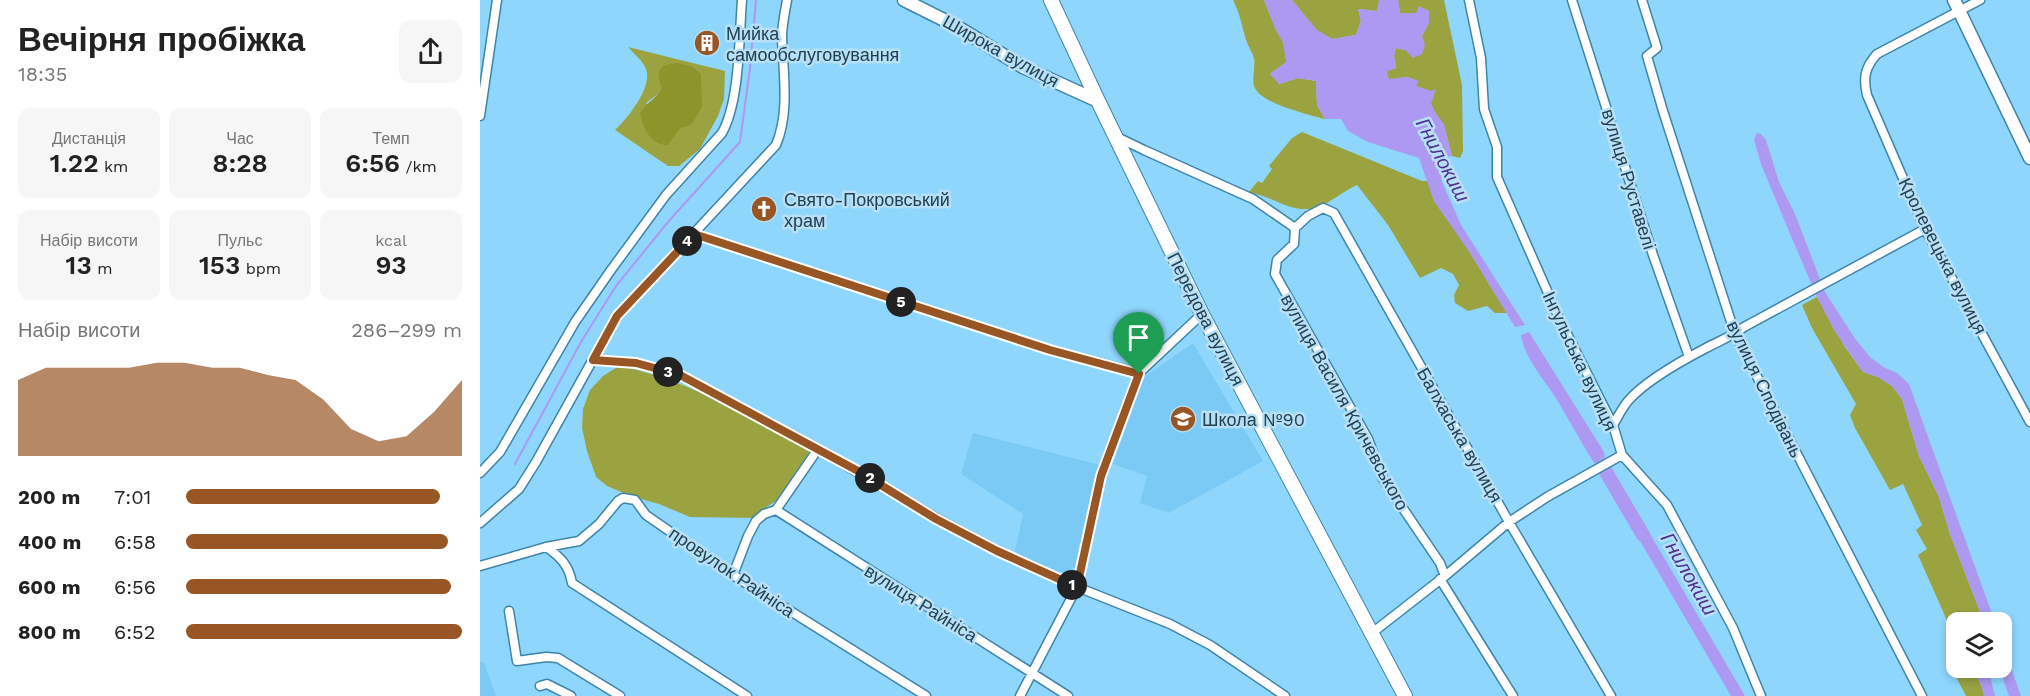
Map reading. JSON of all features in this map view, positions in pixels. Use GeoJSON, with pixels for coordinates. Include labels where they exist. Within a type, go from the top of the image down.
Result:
{"type":"FeatureCollection","features":[{"type":"Feature","properties":{"kind":"main road","name":"Широка вулиця"},"geometry":{"type":"LineString","coordinates":[[904,0],[956,27],[1023,67],[1098,101]]}},
{"type":"Feature","properties":{"kind":"main road","name":"Передова вулиця"},"geometry":{"type":"LineString","coordinates":[[1051,0],[1202,314],[1405,696]]}},
{"type":"Feature","properties":{"kind":"main road"},"geometry":{"type":"LineString","coordinates":[[1957,5],[2030,158]]}},
{"type":"Feature","properties":{"kind":"street"},"geometry":{"type":"LineString","coordinates":[[480,116],[497,0]]}},
{"type":"Feature","properties":{"kind":"street"},"geometry":{"type":"LineString","coordinates":[[480,473],[500,452],[575,322],[611,270],[666,195],[722,133],[728,121],[736,73],[742,0]]}},
{"type":"Feature","properties":{"kind":"street"},"geometry":{"type":"LineString","coordinates":[[480,523],[519,489],[537,462],[617,316],[776,144],[781,133],[784,82],[782,35],[787,0]]}},
{"type":"Feature","properties":{"kind":"street","name":"Інгульська вулиця"},"geometry":{"type":"LineString","coordinates":[[1468,0],[1482,58],[1484,109],[1497,147],[1497,177],[1559,318],[1613,425],[1622,455],[1667,505],[1733,628],[1761,696]]}},
{"type":"Feature","properties":{"kind":"street","name":"вулиця Руставелі"},"geometry":{"type":"LineString","coordinates":[[1572,0],[1653,255],[1689,357]]}},
{"type":"Feature","properties":{"kind":"street","name":"вулиця Сподівань"},"geometry":{"type":"LineString","coordinates":[[1642,0],[1657,48],[1647,56],[1650,67],[1735,334],[1922,696]]}},
{"type":"Feature","properties":{"kind":"street"},"geometry":{"type":"LineString","coordinates":[[1957,5],[1980,0]]}},
{"type":"Feature","properties":{"kind":"street","name":"Кролевецька вулиця"},"geometry":{"type":"LineString","coordinates":[[1957,5],[1877,54],[1869,62],[1864,84],[1925,229],[2030,422]]}},
{"type":"Feature","properties":{"kind":"street"},"geometry":{"type":"LineString","coordinates":[[1115,135],[1253,199],[1295,228]]}},
{"type":"Feature","properties":{"kind":"street","name":"Балхаська вулиця"},"geometry":{"type":"LineString","coordinates":[[1295,228],[1308,216],[1323,208],[1334,213],[1509,522],[1611,696]]}},
{"type":"Feature","properties":{"kind":"street","name":"вулиця Василя Кричевського"},"geometry":{"type":"LineString","coordinates":[[1295,228],[1293,244],[1277,260],[1275,274],[1368,440],[1383,479],[1440,563],[1443,577],[1514,696]]}},
{"type":"Feature","properties":{"kind":"street"},"geometry":{"type":"LineString","coordinates":[[1613,425],[1629,400],[1655,379],[1689,357],[1925,229]]}},
{"type":"Feature","properties":{"kind":"street"},"geometry":{"type":"LineString","coordinates":[[694,234],[1050,350],[1139,374]]}},
{"type":"Feature","properties":{"kind":"street"},"geometry":{"type":"LineString","coordinates":[[1020,696],[1077,587],[1101,476],[1139,374],[1202,314]]}},
{"type":"Feature","properties":{"kind":"street"},"geometry":{"type":"LineString","coordinates":[[593,360],[636,363],[680,375],[818,449],[936,519],[997,551],[1180,629],[1220,651],[1285,696]]}},
{"type":"Feature","properties":{"kind":"street"},"geometry":{"type":"LineString","coordinates":[[733,575],[756,521],[764,514],[776,510],[818,449]]}},
{"type":"Feature","properties":{"kind":"street"},"geometry":{"type":"LineString","coordinates":[[1372,633],[1509,522],[1546,497],[1622,455]]}},
{"type":"Feature","properties":{"kind":"street","name":"провулок Райніса"},"geometry":{"type":"LineString","coordinates":[[546,547],[579,541],[595,529],[618,501],[628,498],[635,500],[646,515],[733,575],[926,696]]}},
{"type":"Feature","properties":{"kind":"street","name":"вулиця Райніса"},"geometry":{"type":"LineString","coordinates":[[776,510],[1068,696]]}},
{"type":"Feature","properties":{"kind":"street"},"geometry":{"type":"LineString","coordinates":[[480,566],[546,547],[556,554],[569,569],[572,583],[747,696]]}},
{"type":"Feature","properties":{"kind":"street"},"geometry":{"type":"LineString","coordinates":[[509,611],[517,661],[546,657],[558,658],[620,696]]}},
{"type":"Feature","properties":{"kind":"street"},"geometry":{"type":"LineString","coordinates":[[540,686],[547,684],[571,696]]}},
{"type":"Feature","properties":{"kind":"shaded area"},"geometry":{"type":"Polygon","coordinates":[[[1264,0],[1292,0],[1317,30],[1332,39],[1356,35],[1361,21],[1358,9],[1377,11],[1379,0],[1398,0],[1400,13],[1416,13],[1419,6],[1429,11],[1429,23],[1422,36],[1425,45],[1422,54],[1413,58],[1405,50],[1396,48],[1394,56],[1396,68],[1386,72],[1389,79],[1407,77],[1419,81],[1416,86],[1431,91],[1436,89],[1431,104],[1444,124],[1452,156],[1440,158],[1442,182],[1461,225],[1525,325],[1515,327],[1470,253],[1434,201],[1419,158],[1368,142],[1348,131],[1341,119],[1325,119],[1317,105],[1316,81],[1298,78],[1279,84],[1270,74],[1286,62],[1283,42],[1264,0]]]}},
{"type":"Feature","properties":{"kind":"shaded area"},"geometry":{"type":"Polygon","coordinates":[[[1757,133],[1766,140],[1779,182],[1795,214],[1825,292],[1856,340],[1871,358],[1897,373],[1909,384],[1991,612],[1980,612],[1950,534],[1939,497],[1919,456],[1902,399],[1892,386],[1878,377],[1863,372],[1834,330],[1817,297],[1761,164],[1754,140],[1757,133]]]}},
{"type":"Feature","properties":{"kind":"shaded area"},"geometry":{"type":"Polygon","coordinates":[[[1529,332],[1604,452],[1605,458],[1595,464],[1526,353],[1521,335],[1529,332]]]}},
{"type":"Feature","properties":{"kind":"shaded area","name":"Школа №90"},"geometry":{"type":"Polygon","coordinates":[[[1193,343],[1263,461],[1169,513],[1140,503],[1147,476],[1113,464],[1144,377],[1193,343]]]}},
{"type":"Feature","properties":{"kind":"shaded area"},"geometry":{"type":"Polygon","coordinates":[[[973,433],[1100,465],[1079,564],[1068,572],[1051,573],[1014,555],[1023,514],[961,474],[973,433]]]}},
{"type":"Feature","properties":{"kind":"shaded area"},"geometry":{"type":"Polygon","coordinates":[[[1639,515],[1745,696],[1731,696],[1629,522],[1639,515]]]}},
{"type":"Feature","properties":{"kind":"shaded area"},"geometry":{"type":"Polygon","coordinates":[[[480,662],[484,662],[496,696],[480,696],[480,662]]]}},
{"type":"Feature","properties":{"kind":"shaded area"},"geometry":{"type":"Polygon","coordinates":[[[2012,671],[2021,696],[2009,696],[2003,678],[2012,678],[2012,671]]]}},
{"type":"Feature","properties":{"kind":"shaded area"},"geometry":{"type":"Polygon","coordinates":[[[1977,678],[1990,678],[1995,696],[1984,696],[1977,678]]]}},
{"type":"Feature","properties":{"kind":"green space"},"geometry":{"type":"Polygon","coordinates":[[[1233,0],[1264,0],[1283,42],[1287,62],[1271,73],[1279,84],[1298,78],[1316,81],[1317,105],[1325,119],[1268,100],[1256,90],[1253,83],[1254,58],[1233,0]]]}},
{"type":"Feature","properties":{"kind":"green space"},"geometry":{"type":"Polygon","coordinates":[[[1292,0],[1390,0],[1380,1],[1377,11],[1358,9],[1361,21],[1356,35],[1332,39],[1317,31],[1292,0]]]}},
{"type":"Feature","properties":{"kind":"green space"},"geometry":{"type":"Polygon","coordinates":[[[1398,0],[1444,0],[1462,85],[1463,151],[1460,158],[1452,156],[1444,125],[1431,104],[1431,91],[1415,86],[1418,81],[1407,77],[1389,80],[1386,71],[1396,68],[1394,56],[1396,48],[1405,50],[1422,36],[1429,22],[1416,13],[1400,13],[1398,0]]]}},
{"type":"Feature","properties":{"kind":"green space"},"geometry":{"type":"Polygon","coordinates":[[[628,47],[725,71],[724,99],[718,116],[700,149],[679,166],[668,166],[615,130],[632,111],[646,85],[646,69],[641,60],[628,47]],[[662,88],[646,103],[680,128],[662,88]]]}},
{"type":"Feature","properties":{"kind":"green space"},"geometry":{"type":"Polygon","coordinates":[[[678,63],[693,67],[701,74],[702,107],[691,125],[680,128],[668,145],[652,139],[643,124],[640,113],[662,88],[659,77],[660,69],[666,65],[678,63]]]}},
{"type":"Feature","properties":{"kind":"green space"},"geometry":{"type":"Polygon","coordinates":[[[1302,132],[1422,181],[1428,181],[1434,201],[1461,238],[1507,313],[1495,313],[1487,306],[1468,311],[1455,303],[1454,295],[1459,285],[1453,274],[1441,268],[1420,278],[1388,225],[1357,185],[1325,204],[1308,209],[1299,209],[1264,196],[1248,193],[1258,181],[1262,183],[1272,169],[1269,166],[1292,138],[1302,132]]]}},
{"type":"Feature","properties":{"kind":"green space"},"geometry":{"type":"Polygon","coordinates":[[[1817,297],[1845,347],[1863,372],[1878,377],[1892,386],[1902,399],[1919,456],[1939,497],[1950,534],[1980,612],[1946,612],[1946,618],[1918,555],[1927,549],[1916,530],[1922,525],[1903,484],[1890,490],[1855,428],[1850,415],[1856,404],[1812,328],[1802,305],[1817,297]]]}},
{"type":"Feature","properties":{"kind":"green space"},"geometry":{"type":"Polygon","coordinates":[[[619,366],[670,380],[694,390],[810,451],[779,499],[765,508],[756,518],[690,517],[607,486],[596,477],[587,451],[582,428],[583,409],[590,390],[603,376],[619,366]]]}},
{"type":"Feature","properties":{"kind":"green space"},"geometry":{"type":"Polygon","coordinates":[[[1957,678],[1977,678],[1984,696],[1966,696],[1957,678]]]}},
{"type":"Feature","properties":{"kind":"waterway"},"geometry":{"type":"LineString","coordinates":[[515,464],[581,342],[616,286],[668,222],[740,142],[756,0]]}},
{"type":"Feature","properties":{"kind":"waterway","name":"Гнилокиш"},"geometry":{"type":"LineString","coordinates":[[1606,472],[1643,535]]}},
{"type":"Feature","properties":{"kind":"place","name":"Мийка самообслуговування"},"geometry":{"type":"Point","coordinates":[707,43]}},
{"type":"Feature","properties":{"kind":"place","name":"Свято-Покровський храм"},"geometry":{"type":"Point","coordinates":[764,209]}},
{"type":"Feature","properties":{"kind":"place","name":"Школа №90"},"geometry":{"type":"Point","coordinates":[1183,419]}},
{"type":"Feature","properties":{"kind":"route"},"geometry":{"type":"LineString","coordinates":[[694,234],[1050,350],[1139,374],[1101,476],[1077,587],[997,551],[936,519],[858,471],[680,375],[636,363],[593,360],[617,316],[694,234]]}}]}
